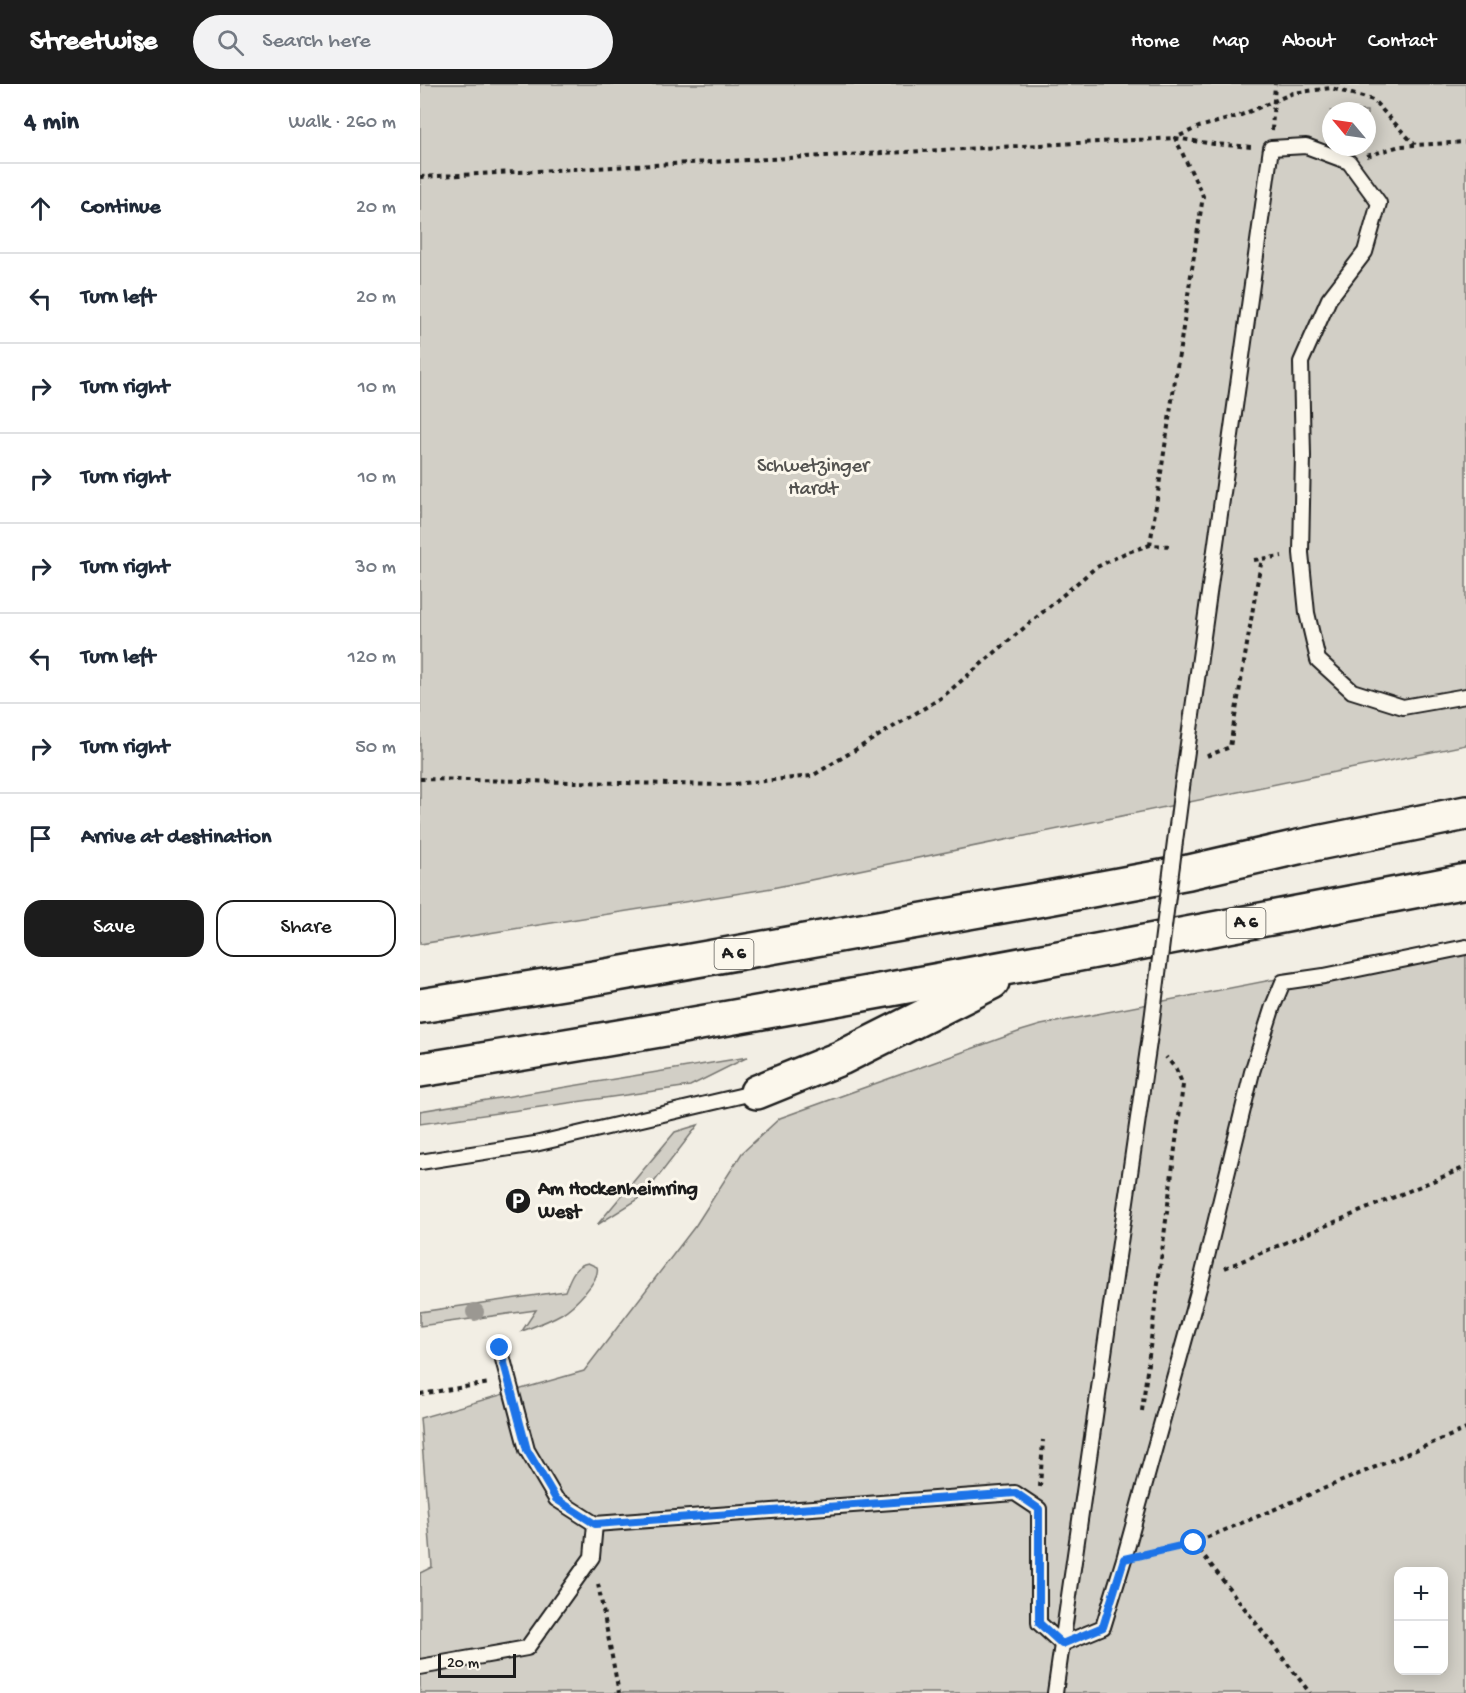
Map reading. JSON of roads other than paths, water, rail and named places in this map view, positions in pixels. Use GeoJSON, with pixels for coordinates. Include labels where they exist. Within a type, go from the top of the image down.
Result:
{"type":"FeatureCollection","features":[{"type":"Feature","properties":{"kind":"highway","name":"A 6"},"geometry":{"type":"LineString","coordinates":[[420,1006],[600,977],[1059,896],[1189,872],[1466,813]]}},
{"type":"Feature","properties":{"kind":"highway","name":"A 6"},"geometry":{"type":"LineString","coordinates":[[420,1070],[608,1040],[1026,965],[1466,881]]}},
{"type":"Feature","properties":{"kind":"highway"},"geometry":{"type":"LineString","coordinates":[[757,1092],[841,1058],[1026,965]]}},
{"type":"Feature","properties":{"kind":"lane"},"geometry":{"type":"LineString","coordinates":[[1055,1693],[1151,1028],[1182,787],[1271,148],[1306,146],[1349,162],[1379,203],[1365,252],[1329,299],[1301,362],[1303,456],[1301,553],[1307,613],[1318,660],[1352,691],[1403,707],[1466,696]]}},
{"type":"Feature","properties":{"kind":"lane"},"geometry":{"type":"LineString","coordinates":[[1062,1644],[1103,1627],[1202,1277],[1252,1072],[1282,982],[1324,976],[1466,947]]}},
{"type":"Feature","properties":{"kind":"lane"},"geometry":{"type":"LineString","coordinates":[[420,1162],[535,1144],[757,1092]]}},
{"type":"Feature","properties":{"kind":"lane"},"geometry":{"type":"LineString","coordinates":[[500,1348],[527,1450],[556,1499],[595,1524],[1016,1493],[1039,1509],[1039,1623],[1062,1644]]}},
{"type":"Feature","properties":{"kind":"lane"},"geometry":{"type":"LineString","coordinates":[[420,1667],[527,1648],[592,1557],[595,1524]]}},
{"type":"Feature","properties":{"kind":"place","name":"Am Hockenheimring West"},"geometry":{"type":"Point","coordinates":[518,1201]}},
{"type":"Feature","properties":{"kind":"park label","name":"Schwetzinger Hardt"},"geometry":{"type":"Point","coordinates":[813,478]}}]}
